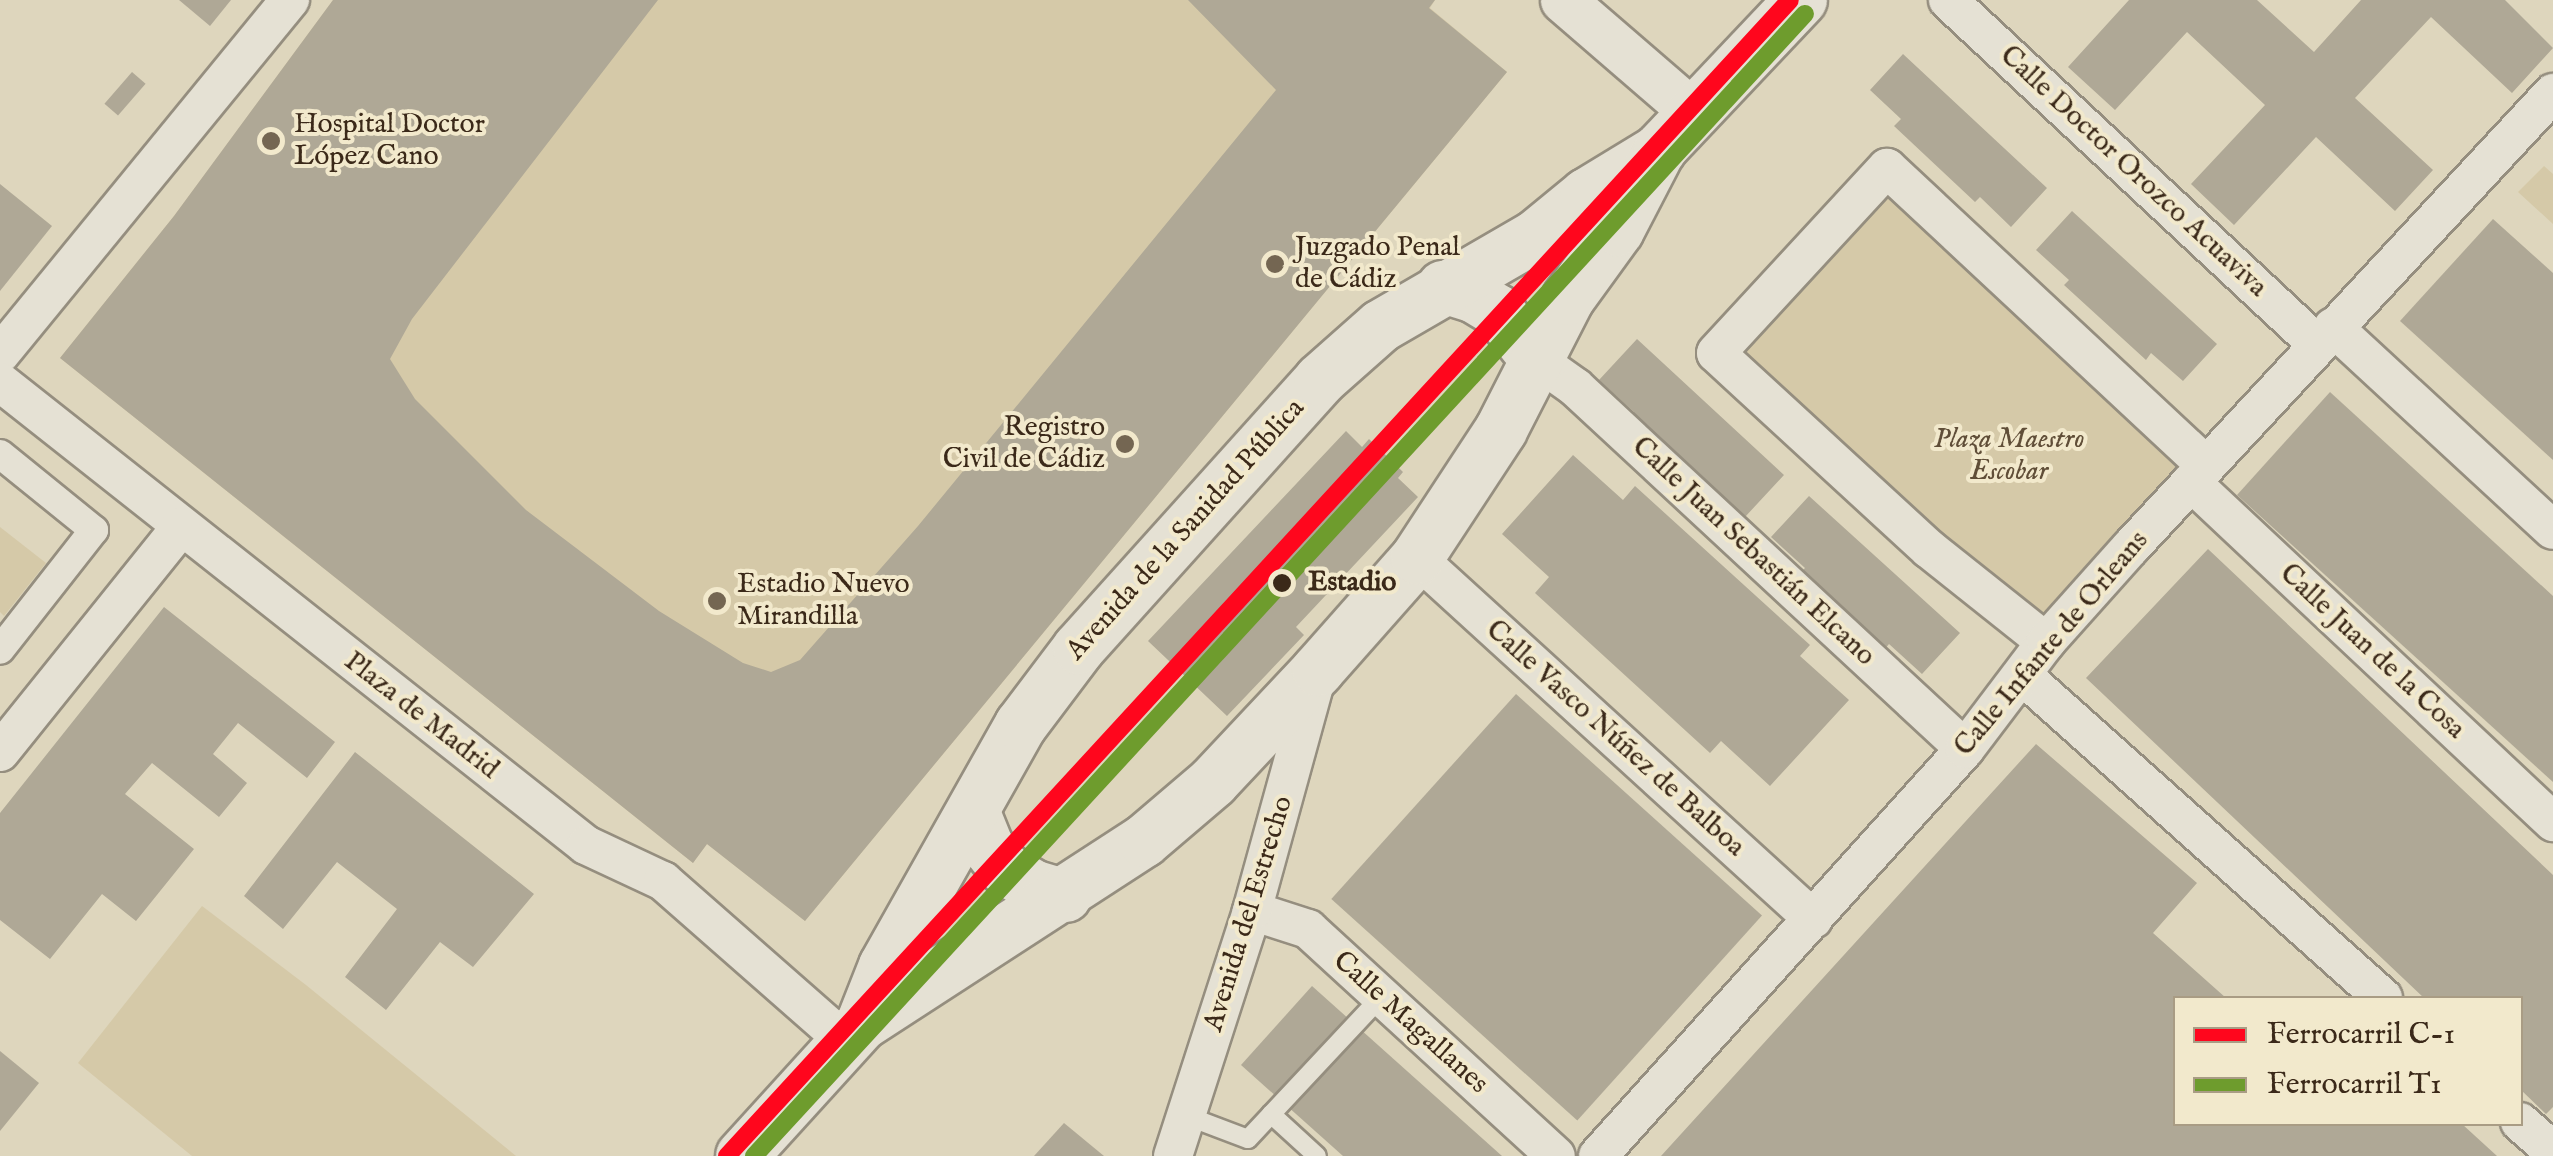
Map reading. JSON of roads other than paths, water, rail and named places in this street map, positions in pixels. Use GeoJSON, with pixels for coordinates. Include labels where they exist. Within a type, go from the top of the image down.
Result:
{"type":"FeatureCollection","features":[{"type":"Feature","properties":{"kind":"main road","name":"Avenida de la Sanidad Pública"},"geometry":{"type":"LineString","coordinates":[[854,1033],[885,966],[1021,724],[1079,648],[1320,380],[1381,326],[1536,236],[1586,195],[1677,131],[1801,0]]}},
{"type":"Feature","properties":{"kind":"main road","name":"Avenida de la Sanidad Pública"},"geometry":{"type":"LineString","coordinates":[[742,1156],[854,1033],[1144,841],[1214,782],[1318,670],[1416,558],[1501,430],[1568,299],[1618,230],[1677,131]]}},
{"type":"Feature","properties":{"kind":"main road"},"geometry":{"type":"LineString","coordinates":[[1443,287],[1473,296],[1498,311],[1522,336],[1537,360]]}},
{"type":"Feature","properties":{"kind":"main road"},"geometry":{"type":"LineString","coordinates":[[974,813],[988,847],[1004,869],[1033,886],[1065,896]]}},
{"type":"Feature","properties":{"kind":"street"},"geometry":{"type":"LineString","coordinates":[[0,354],[290,0]]}},
{"type":"Feature","properties":{"kind":"street"},"geometry":{"type":"LineString","coordinates":[[1564,0],[1677,131]]}},
{"type":"Feature","properties":{"kind":"street","name":"Calle Doctor Orozco Acuaviva"},"geometry":{"type":"LineString","coordinates":[[1948,0],[2325,336],[2553,530]]}},
{"type":"Feature","properties":{"kind":"street","name":"Calle Infante de Orleans"},"geometry":{"type":"LineString","coordinates":[[1598,1156],[1965,749],[2046,642],[2553,93]]}},
{"type":"Feature","properties":{"kind":"street"},"geometry":{"type":"LineString","coordinates":[[2046,642],[1928,550],[1716,353],[1887,168],[2198,474]]}},
{"type":"Feature","properties":{"kind":"street","name":"Calle Juan Sebastián Elcano"},"geometry":{"type":"LineString","coordinates":[[1537,360],[1575,387],[1965,749]]}},
{"type":"Feature","properties":{"kind":"street","name":"Plaza de Madrid"},"geometry":{"type":"LineString","coordinates":[[0,382],[586,845],[664,882],[854,1033]]}},
{"type":"Feature","properties":{"kind":"street"},"geometry":{"type":"LineString","coordinates":[[0,454],[94,530],[0,650]]}},
{"type":"Feature","properties":{"kind":"street","name":"Calle Juan de la Cosa"},"geometry":{"type":"LineString","coordinates":[[2198,474],[2553,822]]}},
{"type":"Feature","properties":{"kind":"street"},"geometry":{"type":"LineString","coordinates":[[0,752],[180,527]]}},
{"type":"Feature","properties":{"kind":"street","name":"Calle Vasco Núñez de Balboa"},"geometry":{"type":"LineString","coordinates":[[1416,558],[1813,919]]}},
{"type":"Feature","properties":{"kind":"street","name":"Avenida del Estrecho"},"geometry":{"type":"LineString","coordinates":[[1173,1156],[1252,911],[1318,670]]}},
{"type":"Feature","properties":{"kind":"street"},"geometry":{"type":"LineString","coordinates":[[2022,676],[2381,996]]}},
{"type":"Feature","properties":{"kind":"street","name":"Calle Magallanes"},"geometry":{"type":"LineString","coordinates":[[1252,911],[1308,929],[1556,1156]]}},
{"type":"Feature","properties":{"kind":"street"},"geometry":{"type":"LineString","coordinates":[[2523,1125],[2553,1151]]}},
{"type":"Feature","properties":{"kind":"lane"},"geometry":{"type":"LineString","coordinates":[[1187,1116],[1248,1138],[1382,996]]}},
{"type":"Feature","properties":{"kind":"lane"},"geometry":{"type":"LineString","coordinates":[[1270,1114],[1316,1156]]}},
{"type":"Feature","properties":{"kind":"rail line","name":"C-1"},"geometry":{"type":"LineString","coordinates":[[727,1156],[1790,0]]}},
{"type":"Feature","properties":{"kind":"rail line","name":"T1"},"geometry":{"type":"LineString","coordinates":[[754,1156],[1805,14]]}},
{"type":"Feature","properties":{"kind":"place","name":"Hospital Doctor López Cano"},"geometry":{"type":"Point","coordinates":[271,141]}},
{"type":"Feature","properties":{"kind":"place","name":"Juzgado Penal de Cádiz"},"geometry":{"type":"Point","coordinates":[1275,264]}},
{"type":"Feature","properties":{"kind":"place","name":"Registro Civil de Cádiz"},"geometry":{"type":"Point","coordinates":[1125,444]}},
{"type":"Feature","properties":{"kind":"place","name":"Estadio"},"geometry":{"type":"Point","coordinates":[1282,583]}},
{"type":"Feature","properties":{"kind":"place","name":"Estadio Nuevo Mirandilla"},"geometry":{"type":"Point","coordinates":[717,601]}},
{"type":"Feature","properties":{"kind":"park label","name":"Plaza Maestro Escobar"},"geometry":{"type":"Point","coordinates":[2009,456]}}]}
